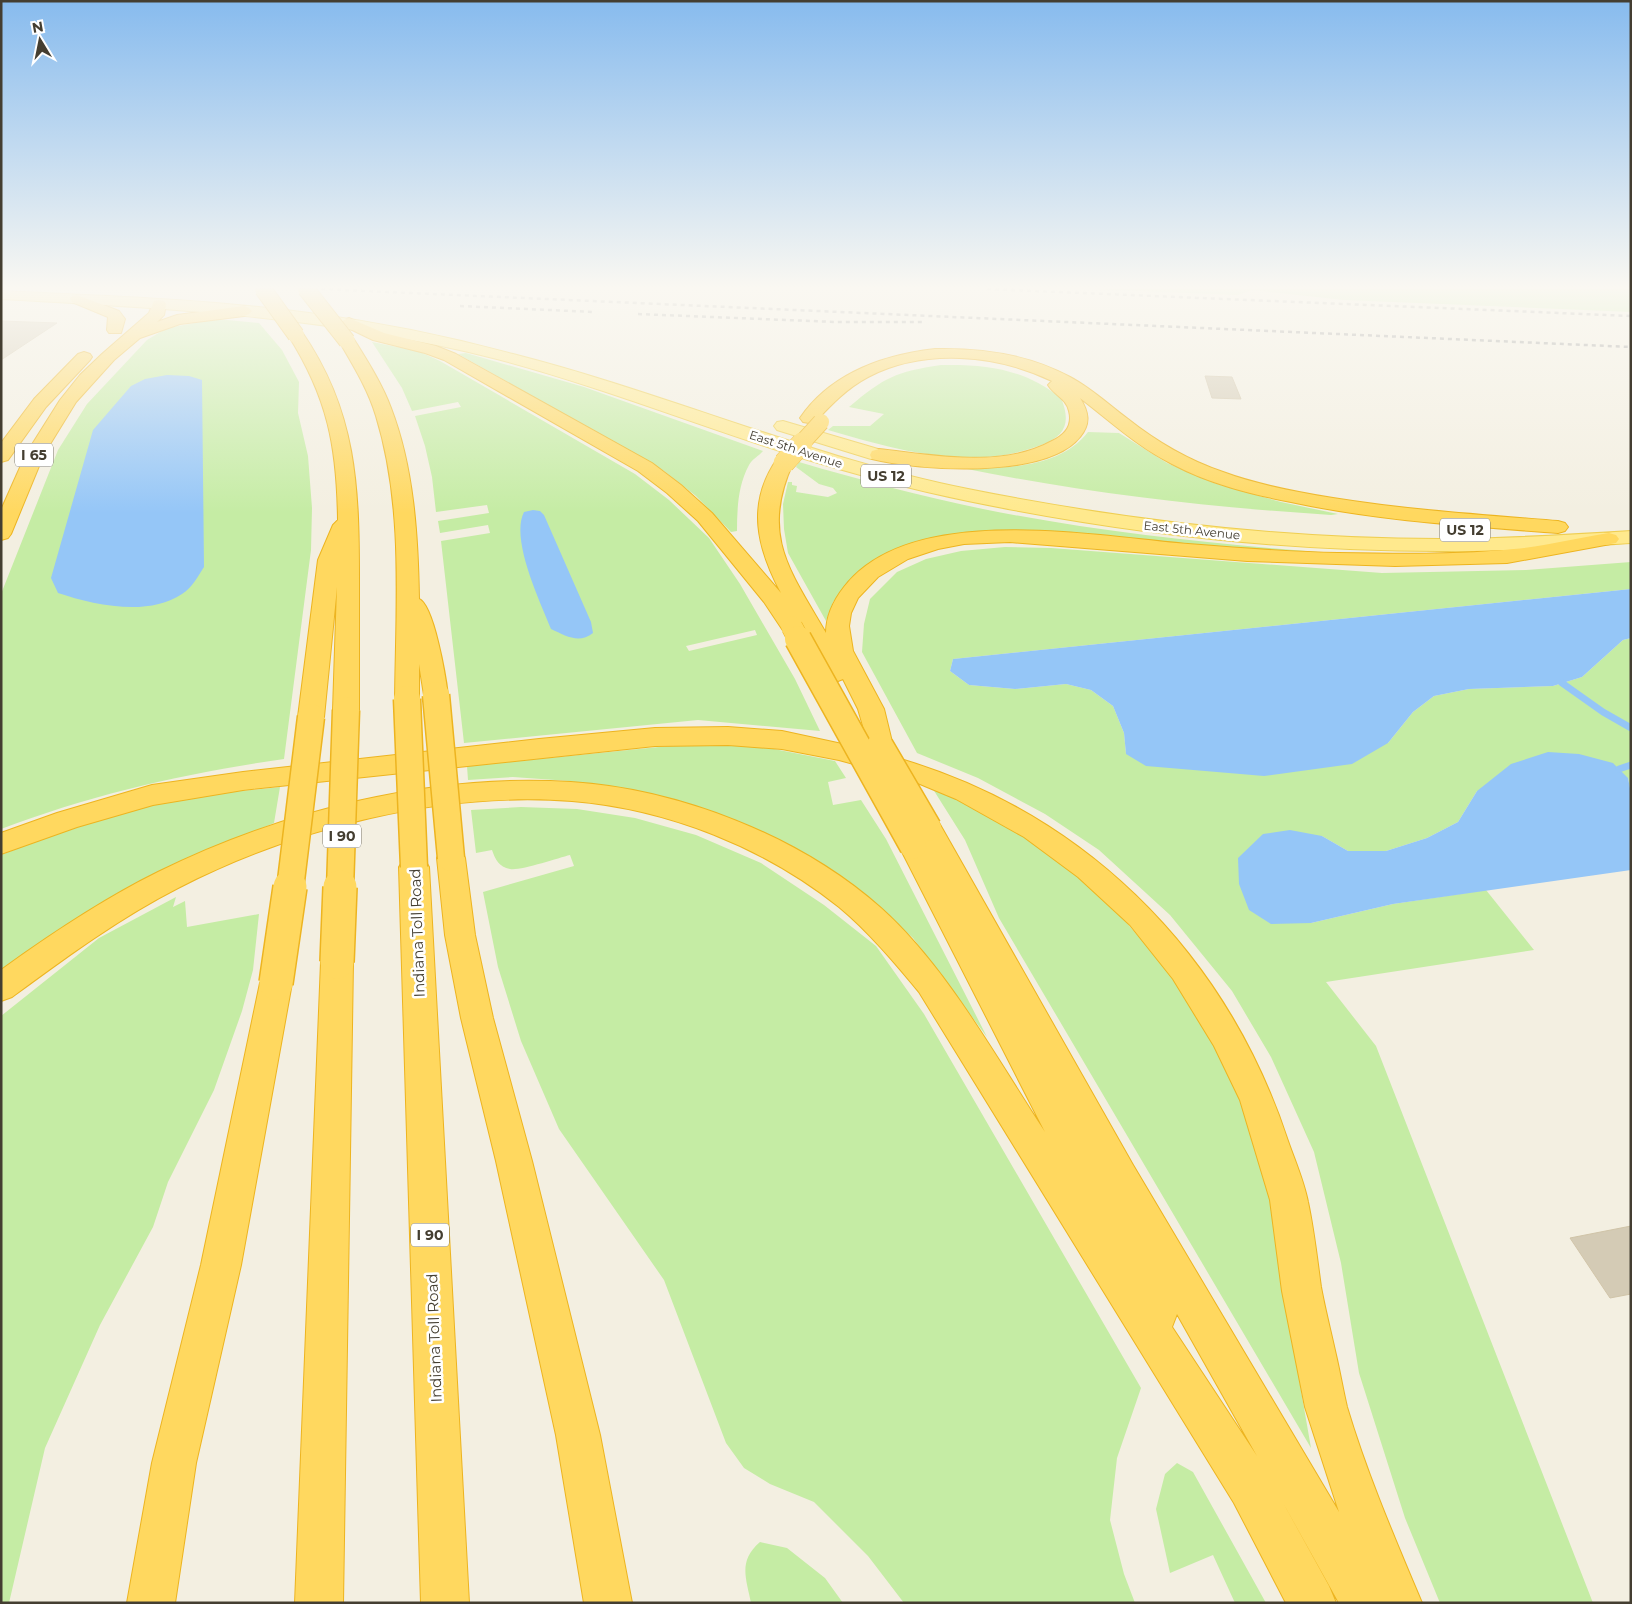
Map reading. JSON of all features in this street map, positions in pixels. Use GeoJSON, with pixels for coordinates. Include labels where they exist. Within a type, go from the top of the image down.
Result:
{"type":"FeatureCollection","features":[{"type":"Feature","properties":{"kind":"highway","name":"I 65"},"geometry":{"type":"LineString","coordinates":[[1,456],[22,426],[62,379],[82,364]]}},
{"type":"Feature","properties":{"kind":"highway","name":"I 65"},"geometry":{"type":"LineString","coordinates":[[1,534],[35,454],[68,400],[98,364]]}},
{"type":"Feature","properties":{"kind":"highway","name":"I 90"},"geometry":{"type":"LineString","coordinates":[[314,364],[324,384],[346,462],[350,510],[346,710],[319,1603]]}},
{"type":"Feature","properties":{"kind":"highway","name":"Indiana Toll Road"},"geometry":{"type":"LineString","coordinates":[[363,364],[384,414],[396,456],[404,506],[407,699],[446,1603]]}},
{"type":"Feature","properties":{"kind":"highway"},"geometry":{"type":"LineString","coordinates":[[462,364],[645,467],[674,489],[705,517],[773,598],[800,625],[880,746],[921,837],[1250,1487],[1312,1603]]}},
{"type":"Feature","properties":{"kind":"highway"},"geometry":{"type":"LineString","coordinates":[[773,598],[758,562],[750,530],[751,508],[756,487],[845,385],[874,367],[885,364]]}},
{"type":"Feature","properties":{"kind":"highway"},"geometry":{"type":"LineString","coordinates":[[815,420],[872,378],[902,366],[915,364]]}},
{"type":"Feature","properties":{"kind":"highway"},"geometry":{"type":"LineString","coordinates":[[879,455],[981,463],[1011,461],[1056,448],[1071,437],[1079,424],[1079,412],[1074,400],[1064,390],[1037,375],[1001,364]]}},
{"type":"Feature","properties":{"kind":"highway"},"geometry":{"type":"LineString","coordinates":[[1030,364],[1064,379],[1155,447],[1189,466],[1231,482],[1305,499],[1362,509],[1558,527]]}},
{"type":"Feature","properties":{"kind":"highway"},"geometry":{"type":"LineString","coordinates":[[1,500],[16,462],[35,432],[34,427],[22,426]]}},
{"type":"Feature","properties":{"kind":"highway"},"geometry":{"type":"LineString","coordinates":[[778,460],[770,495],[767,528],[771,550],[800,625],[1366,1603]]}},
{"type":"Feature","properties":{"kind":"highway"},"geometry":{"type":"LineString","coordinates":[[151,1603],[174,1463],[221,1265],[276,983],[286,923],[329,560],[350,510]]}},
{"type":"Feature","properties":{"kind":"highway"},"geometry":{"type":"LineString","coordinates":[[880,746],[871,710],[842,657],[838,634],[840,614],[850,594],[865,577],[882,563],[915,548],[950,540],[981,536],[1024,536],[1220,553],[1308,558],[1404,560],[1523,555],[1609,539]]}},
{"type":"Feature","properties":{"kind":"highway"},"geometry":{"type":"LineString","coordinates":[[406,581],[429,649],[436,695],[460,934],[476,1018],[514,1161],[576,1426],[608,1603]]}},
{"type":"Feature","properties":{"kind":"highway"},"geometry":{"type":"LineString","coordinates":[[1,844],[67,820],[152,795],[243,781],[655,737],[728,736],[782,740],[839,751],[917,772],[966,792],[1034,830],[1088,869],[1141,917],[1184,970],[1226,1036],[1257,1099],[1289,1200],[1302,1291],[1326,1407],[1370,1536],[1398,1603]]}},
{"type":"Feature","properties":{"kind":"highway"},"geometry":{"type":"LineString","coordinates":[[1,988],[47,954],[124,904],[192,868],[260,839],[348,814],[460,794],[512,790],[567,792],[624,798],[681,813],[735,832],[788,858],[840,893],[880,926],[930,982],[1250,1487]]}},
{"type":"Feature","properties":{"kind":"main road","name":"East 5th Avenue"},"geometry":{"type":"LineString","coordinates":[[534,364],[604,384],[821,458],[871,472],[993,500],[1061,512],[1224,534],[1316,541],[1441,545],[1631,537]]}},
{"type":"Feature","properties":{"kind":"main road"},"geometry":{"type":"LineString","coordinates":[[592,364],[611,370]]}},
{"type":"Feature","properties":{"kind":"main road","name":"East 5th Avenue"},"geometry":{"type":"LineString","coordinates":[[767,420],[879,455],[982,480]]}},
{"type":"Feature","properties":{"kind":"main road","name":"East 5th Avenue"},"geometry":{"type":"LineString","coordinates":[[1180,512],[1299,525],[1379,529],[1463,530],[1558,527],[1631,521]]}},
{"type":"Feature","properties":{"kind":"green space"},"geometry":{"type":"Polygon","coordinates":[[[125,364],[289,364],[299,382],[298,413],[308,456],[312,508],[311,550],[284,759],[212,771],[141,786],[70,805],[1,829],[1,594],[58,450],[87,404],[125,364]]]}},
{"type":"Feature","properties":{"kind":"green space"},"geometry":{"type":"Polygon","coordinates":[[[386,364],[445,364],[635,474],[669,500],[709,538],[740,584],[795,679],[820,731],[698,720],[464,743],[441,541],[490,533],[488,525],[440,533],[438,521],[489,513],[487,505],[436,512],[432,477],[425,446],[415,416],[461,407],[458,402],[412,411],[402,388],[386,364]],[[755,630],[686,646],[689,651],[757,635],[755,630]]]}},
{"type":"Feature","properties":{"kind":"green space"},"geometry":{"type":"Polygon","coordinates":[[[475,364],[504,364],[584,387],[763,451],[750,463],[742,481],[737,531],[731,532],[696,496],[664,471],[475,364]]]}},
{"type":"Feature","properties":{"kind":"green space"},"geometry":{"type":"Polygon","coordinates":[[[941,365],[989,367],[1033,380],[1061,398],[1066,421],[1061,433],[1041,445],[1015,453],[988,457],[961,457],[907,451],[828,430],[833,426],[870,426],[884,414],[849,407],[891,377],[912,370],[941,365]]]}},
{"type":"Feature","properties":{"kind":"green space"},"geometry":{"type":"Polygon","coordinates":[[[1088,432],[1119,433],[1167,463],[1214,483],[1281,502],[1338,514],[1284,512],[1146,498],[1054,485],[962,468],[996,468],[1047,460],[1076,444],[1088,432]]]}},
{"type":"Feature","properties":{"kind":"green space"},"geometry":{"type":"Polygon","coordinates":[[[799,462],[914,493],[1030,518],[1170,538],[1359,555],[1305,553],[991,531],[953,535],[882,557],[855,575],[833,602],[826,621],[788,553],[784,529],[783,504],[788,482],[792,482],[792,485],[797,486],[796,492],[828,497],[837,493],[833,488],[819,484],[796,467],[799,462]]]}},
{"type":"Feature","properties":{"kind":"green space"},"geometry":{"type":"Polygon","coordinates":[[[1005,547],[1051,548],[1382,573],[1526,570],[1631,562],[1631,589],[953,659],[950,671],[969,685],[1015,689],[1066,684],[1091,690],[1113,706],[1124,733],[1126,754],[1388,743],[1413,712],[1434,696],[1469,689],[1553,686],[1582,677],[1623,640],[1631,638],[1631,793],[1628,778],[1477,791],[1458,822],[1427,838],[1386,851],[1348,851],[1322,836],[1311,923],[1393,904],[1486,890],[1534,950],[1326,982],[1376,1046],[1593,1603],[1440,1603],[1405,1518],[1359,1373],[1341,1263],[1314,1152],[1271,1057],[1232,991],[1170,915],[1099,850],[1045,814],[978,778],[917,753],[862,652],[864,624],[870,599],[897,572],[926,559],[961,551],[1005,547]]]}},
{"type":"Feature","properties":{"kind":"green space"},"geometry":{"type":"Polygon","coordinates":[[[725,744],[774,749],[835,761],[846,778],[828,782],[833,805],[861,800],[886,839],[987,1037],[913,938],[868,898],[818,864],[765,833],[697,809],[634,793],[569,781],[513,777],[468,780],[467,766],[669,746],[725,744]]]}},
{"type":"Feature","properties":{"kind":"green space"},"geometry":{"type":"Polygon","coordinates":[[[931,786],[1036,841],[1084,879],[1120,915],[1169,972],[1210,1028],[1239,1090],[1263,1162],[1282,1257],[1299,1379],[1311,1448],[999,918],[965,840],[931,786]]]}},
{"type":"Feature","properties":{"kind":"green space"},"geometry":{"type":"Polygon","coordinates":[[[280,787],[274,823],[236,839],[1,976],[1,855],[75,827],[152,805],[204,795],[280,787]]]}},
{"type":"Feature","properties":{"kind":"green space"},"geometry":{"type":"Polygon","coordinates":[[[521,807],[577,809],[635,818],[696,835],[761,863],[824,905],[876,946],[924,1014],[1141,1388],[1117,1458],[1110,1520],[1124,1574],[1135,1603],[904,1603],[868,1556],[814,1502],[770,1484],[744,1468],[726,1443],[664,1280],[559,1129],[521,1041],[498,967],[483,892],[574,866],[570,855],[530,866],[510,869],[498,862],[492,850],[476,853],[471,810],[521,807]]]}},
{"type":"Feature","properties":{"kind":"green space"},"geometry":{"type":"Polygon","coordinates":[[[176,897],[173,907],[185,901],[187,927],[259,914],[253,970],[242,1011],[214,1090],[168,1182],[153,1227],[100,1325],[45,1448],[9,1603],[1,1603],[1,1016],[99,938],[176,897]]]}},
{"type":"Feature","properties":{"kind":"green space"},"geometry":{"type":"Polygon","coordinates":[[[1177,1463],[1193,1472],[1266,1603],[1235,1603],[1213,1555],[1170,1573],[1156,1509],[1165,1474],[1177,1463]]]}},
{"type":"Feature","properties":{"kind":"green space"},"geometry":{"type":"Polygon","coordinates":[[[760,1542],[787,1548],[825,1578],[843,1603],[751,1603],[745,1570],[746,1563],[753,1549],[760,1542]]]}},
{"type":"Feature","properties":{"kind":"water"},"geometry":{"type":"Polygon","coordinates":[[[167,375],[189,376],[202,380],[204,567],[189,589],[168,601],[153,605],[121,607],[104,605],[58,593],[51,578],[93,430],[131,386],[145,379],[167,375]]]}},
{"type":"Feature","properties":{"kind":"water"},"geometry":{"type":"Polygon","coordinates":[[[540,511],[544,515],[591,622],[593,633],[588,636],[572,638],[551,629],[523,554],[521,524],[524,512],[540,511]]]}},
{"type":"Feature","properties":{"kind":"water"},"geometry":{"type":"Polygon","coordinates":[[[1631,589],[1631,638],[1623,640],[1582,677],[1553,686],[1469,689],[1434,696],[1413,712],[1388,743],[1352,764],[1264,776],[1146,766],[1126,754],[1124,733],[1113,706],[1091,690],[1066,684],[1015,689],[969,685],[950,671],[953,659],[1631,589]]]}},
{"type":"Feature","properties":{"kind":"water"},"geometry":{"type":"Polygon","coordinates":[[[1548,752],[1579,754],[1613,763],[1628,778],[1631,793],[1631,870],[1393,904],[1311,923],[1271,924],[1249,910],[1239,884],[1238,858],[1263,834],[1290,830],[1322,836],[1348,851],[1386,851],[1427,838],[1458,822],[1477,791],[1511,764],[1548,752]]]}},
{"type":"Feature","properties":{"kind":"building"},"geometry":{"type":"Polygon","coordinates":[[[1205,376],[1232,377],[1241,399],[1212,398],[1205,376]]]}},
{"type":"Feature","properties":{"kind":"building"},"geometry":{"type":"Polygon","coordinates":[[[1631,1226],[1631,1294],[1610,1298],[1570,1238],[1631,1226]]]}},
{"type":"Feature","properties":{"kind":"waterway"},"geometry":{"type":"LineString","coordinates":[[1562,683],[1603,712],[1631,728]]}},
{"type":"Feature","properties":{"kind":"waterway"},"geometry":{"type":"LineString","coordinates":[[1619,769],[1631,765]]}}]}
